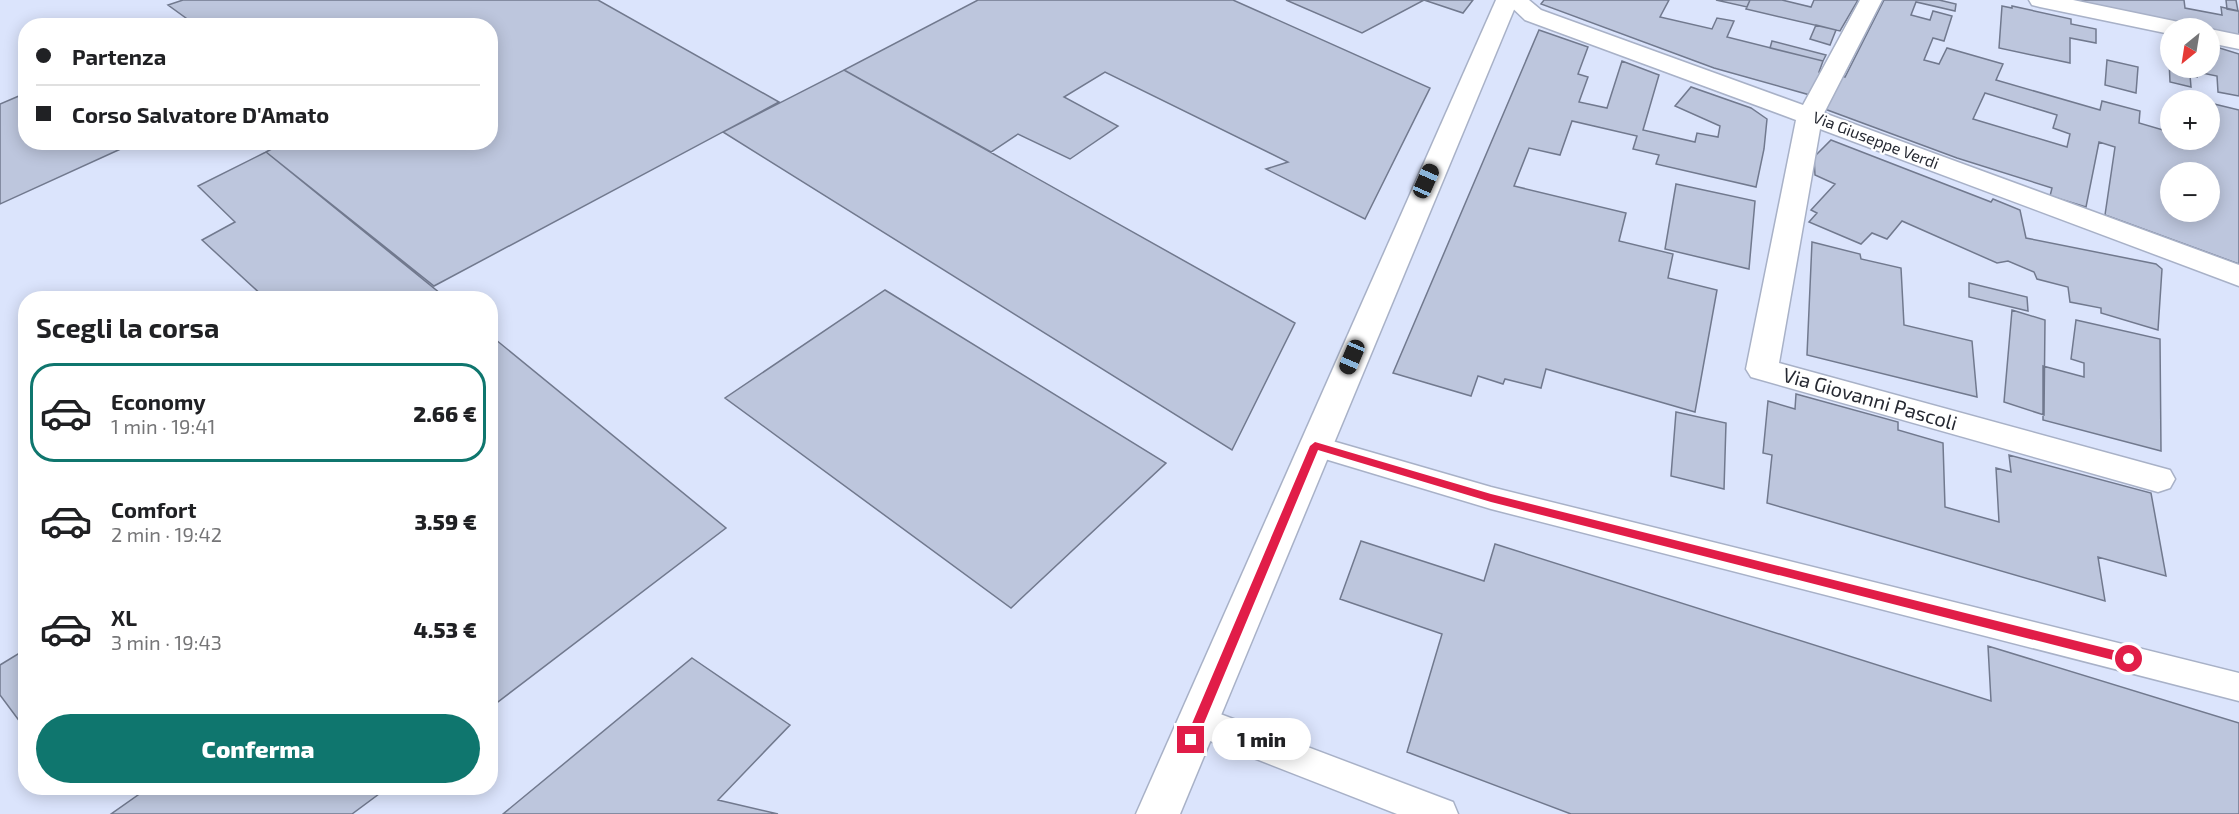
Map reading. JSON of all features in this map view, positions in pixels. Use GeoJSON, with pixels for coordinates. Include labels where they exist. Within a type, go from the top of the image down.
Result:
{"type":"FeatureCollection","features":[{"type":"Feature","properties":{"kind":"street"},"geometry":{"type":"LineString","coordinates":[[1158,814],[1426,181],[1507,0]]}},
{"type":"Feature","properties":{"kind":"street","name":"Via Giuseppe Verdi"},"geometry":{"type":"LineString","coordinates":[[1515,0],[1533,15],[2239,276]]}},
{"type":"Feature","properties":{"kind":"street"},"geometry":{"type":"LineString","coordinates":[[1810,116],[1872,0]]}},
{"type":"Feature","properties":{"kind":"street"},"geometry":{"type":"LineString","coordinates":[[2040,0],[2160,25]]}},
{"type":"Feature","properties":{"kind":"street"},"geometry":{"type":"LineString","coordinates":[[2220,38],[2239,42]]}},
{"type":"Feature","properties":{"kind":"street","name":"Via Giovanni Pascoli"},"geometry":{"type":"LineString","coordinates":[[1810,116],[1762,369],[2158,479]]}},
{"type":"Feature","properties":{"kind":"lane"},"geometry":{"type":"LineString","coordinates":[[1315,446],[1503,501],[2239,687]]}},
{"type":"Feature","properties":{"kind":"lane"},"geometry":{"type":"LineString","coordinates":[[1199,721],[1440,814]]}},
{"type":"Feature","properties":{"kind":"building"},"geometry":{"type":"Polygon","coordinates":[[[183,0],[598,0],[779,102],[434,286],[266,152],[270,150],[498,150],[498,18],[186,18],[168,5],[183,0]]]}},
{"type":"Feature","properties":{"kind":"building"},"geometry":{"type":"Polygon","coordinates":[[[978,0],[1233,0],[1430,88],[1365,219],[1266,169],[1288,162],[1105,72],[1064,97],[1118,126],[1070,159],[1018,134],[991,152],[844,70],[978,0]]]}},
{"type":"Feature","properties":{"kind":"building"},"geometry":{"type":"Polygon","coordinates":[[[1286,0],[1424,0],[1362,33],[1286,0]]]}},
{"type":"Feature","properties":{"kind":"building"},"geometry":{"type":"Polygon","coordinates":[[[1424,0],[1473,0],[1463,13],[1424,0]]]}},
{"type":"Feature","properties":{"kind":"building"},"geometry":{"type":"Polygon","coordinates":[[[1544,0],[1669,0],[1660,17],[1712,29],[1717,18],[1734,21],[1727,37],[1823,61],[1819,72],[1823,73],[1810,95],[1714,68],[1541,4],[1544,0]]]}},
{"type":"Feature","properties":{"kind":"building"},"geometry":{"type":"Polygon","coordinates":[[[1716,0],[1750,0],[1747,7],[1716,0]]]}},
{"type":"Feature","properties":{"kind":"building"},"geometry":{"type":"Polygon","coordinates":[[[1750,0],[1782,0],[1811,7],[1814,0],[1858,0],[1840,31],[1746,9],[1750,0]]]}},
{"type":"Feature","properties":{"kind":"building"},"geometry":{"type":"Polygon","coordinates":[[[1884,0],[1939,0],[1956,4],[1955,11],[1916,2],[1911,15],[1930,20],[1933,11],[1952,16],[1944,41],[1933,38],[1924,60],[1939,64],[1947,48],[2003,64],[1996,80],[2100,110],[2102,101],[2140,111],[2139,123],[2160,129],[2160,150],[2220,150],[2220,105],[2239,110],[2239,264],[2105,215],[2115,147],[2099,142],[2086,207],[2050,196],[2052,188],[1957,158],[1822,108],[1839,75],[1845,77],[1884,0]],[[1985,93],[1973,119],[2067,147],[2070,134],[2053,128],[2057,115],[1985,93]]]}},
{"type":"Feature","properties":{"kind":"building"},"geometry":{"type":"Polygon","coordinates":[[[2069,0],[2184,0],[2185,8],[2222,15],[2221,7],[2239,11],[2239,36],[2220,32],[2220,18],[2160,19],[2069,0]]]}},
{"type":"Feature","properties":{"kind":"building"},"geometry":{"type":"Polygon","coordinates":[[[2226,0],[2236,0],[2238,11],[2227,9],[2226,0]]]}},
{"type":"Feature","properties":{"kind":"building"},"geometry":{"type":"Polygon","coordinates":[[[2002,6],[2012,8],[2012,6],[2071,19],[2071,24],[2096,29],[2096,43],[2070,38],[2070,63],[1999,48],[2002,6]]]}},
{"type":"Feature","properties":{"kind":"building"},"geometry":{"type":"Polygon","coordinates":[[[1816,25],[1836,30],[1830,45],[1810,39],[1816,25]]]}},
{"type":"Feature","properties":{"kind":"building"},"geometry":{"type":"Polygon","coordinates":[[[1539,30],[1588,47],[1578,74],[1588,77],[1579,102],[1607,108],[1622,61],[1659,75],[1643,130],[1695,142],[1697,133],[1718,137],[1720,126],[1675,106],[1691,87],[1751,108],[1767,119],[1764,149],[1756,187],[1656,164],[1659,155],[1633,149],[1637,136],[1572,121],[1560,155],[1529,148],[1514,186],[1626,213],[1619,241],[1673,254],[1668,278],[1717,290],[1695,412],[1546,369],[1541,388],[1505,379],[1503,384],[1478,376],[1471,396],[1393,373],[1539,30]]]}},
{"type":"Feature","properties":{"kind":"building"},"geometry":{"type":"Polygon","coordinates":[[[1772,41],[1826,55],[1823,61],[1770,48],[1772,41]]]}},
{"type":"Feature","properties":{"kind":"building"},"geometry":{"type":"Polygon","coordinates":[[[2220,48],[2239,54],[2239,96],[2218,90],[2220,48]]]}},
{"type":"Feature","properties":{"kind":"building"},"geometry":{"type":"Polygon","coordinates":[[[2107,60],[2138,67],[2136,93],[2105,85],[2107,60]]]}},
{"type":"Feature","properties":{"kind":"building"},"geometry":{"type":"Polygon","coordinates":[[[844,70],[1295,323],[1232,450],[723,132],[844,70]]]}},
{"type":"Feature","properties":{"kind":"building"},"geometry":{"type":"Polygon","coordinates":[[[2170,78],[2190,78],[2191,87],[2170,82],[2170,78]]]}},
{"type":"Feature","properties":{"kind":"building"},"geometry":{"type":"Polygon","coordinates":[[[18,96],[18,150],[118,150],[0,204],[0,104],[18,96]]]}},
{"type":"Feature","properties":{"kind":"building"},"geometry":{"type":"Polygon","coordinates":[[[1831,140],[1991,202],[1993,199],[2020,210],[2026,238],[2156,264],[2162,269],[2158,330],[2101,313],[2101,308],[2070,302],[2068,287],[2037,279],[2034,272],[2008,261],[1997,263],[1902,221],[1887,239],[1872,233],[1861,244],[1809,222],[1817,213],[1811,210],[1835,184],[1815,175],[1814,157],[1831,140]]]}},
{"type":"Feature","properties":{"kind":"building"},"geometry":{"type":"Polygon","coordinates":[[[266,152],[437,291],[257,291],[202,240],[235,222],[198,186],[266,152]]]}},
{"type":"Feature","properties":{"kind":"building"},"geometry":{"type":"Polygon","coordinates":[[[1676,184],[1755,201],[1749,269],[1665,249],[1676,184]]]}},
{"type":"Feature","properties":{"kind":"building"},"geometry":{"type":"Polygon","coordinates":[[[1812,242],[1860,254],[1861,259],[1901,268],[1904,325],[1972,341],[1977,397],[1807,355],[1812,242]]]}},
{"type":"Feature","properties":{"kind":"building"},"geometry":{"type":"Polygon","coordinates":[[[1969,283],[2027,297],[2028,311],[1969,297],[1969,283]]]}},
{"type":"Feature","properties":{"kind":"building"},"geometry":{"type":"Polygon","coordinates":[[[885,290],[1166,463],[1011,608],[725,398],[885,290]]]}},
{"type":"Feature","properties":{"kind":"building"},"geometry":{"type":"Polygon","coordinates":[[[2012,310],[2045,320],[2044,415],[2004,402],[2012,310]]]}},
{"type":"Feature","properties":{"kind":"building"},"geometry":{"type":"Polygon","coordinates":[[[2076,320],[2160,339],[2161,451],[2043,420],[2043,366],[2084,377],[2084,363],[2071,359],[2076,320]]]}},
{"type":"Feature","properties":{"kind":"building"},"geometry":{"type":"Polygon","coordinates":[[[498,342],[726,528],[498,702],[498,342]]]}},
{"type":"Feature","properties":{"kind":"building"},"geometry":{"type":"Polygon","coordinates":[[[1796,394],[1898,422],[1898,430],[1943,443],[1945,507],[1999,522],[1996,468],[2011,472],[2009,455],[2151,493],[2166,576],[2098,557],[2105,601],[1767,503],[1772,455],[1763,453],[1768,401],[1795,409],[1796,394]]]}},
{"type":"Feature","properties":{"kind":"building"},"geometry":{"type":"Polygon","coordinates":[[[1676,412],[1726,423],[1724,489],[1671,476],[1676,412]]]}},
{"type":"Feature","properties":{"kind":"building"},"geometry":{"type":"Polygon","coordinates":[[[1361,541],[1484,581],[1495,544],[1991,701],[1988,646],[2239,723],[2239,814],[1571,814],[1407,752],[1442,634],[1340,599],[1361,541]]]}},
{"type":"Feature","properties":{"kind":"building"},"geometry":{"type":"Polygon","coordinates":[[[18,654],[18,719],[0,695],[0,665],[18,654]]]}},
{"type":"Feature","properties":{"kind":"building"},"geometry":{"type":"Polygon","coordinates":[[[692,658],[790,725],[718,800],[778,814],[503,814],[692,658]]]}},
{"type":"Feature","properties":{"kind":"building"},"geometry":{"type":"Polygon","coordinates":[[[138,795],[378,795],[352,814],[111,814],[138,795]]]}},
{"type":"Feature","properties":{"kind":"route"},"geometry":{"type":"LineString","coordinates":[[1191,740],[1315,446],[1491,498],[2129,659]]}}]}
